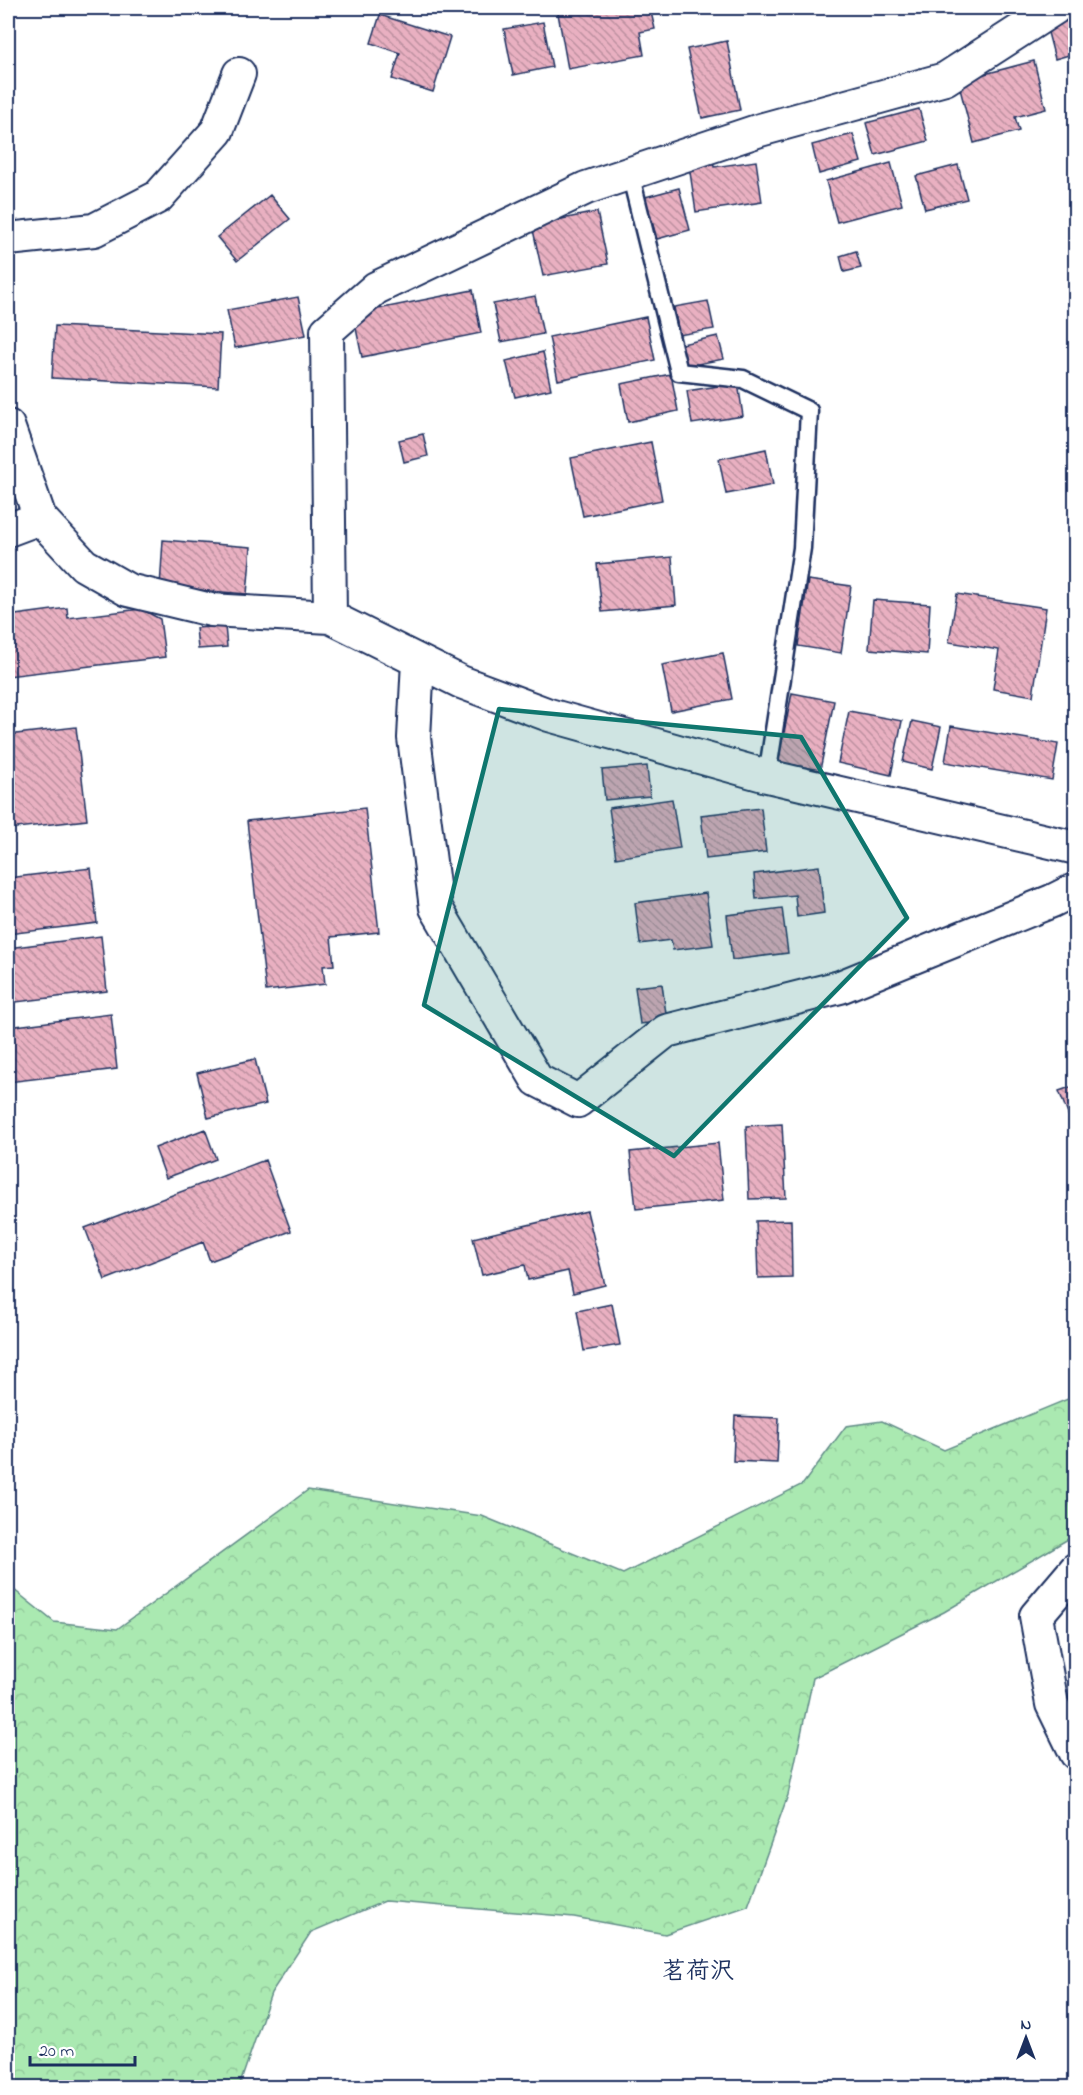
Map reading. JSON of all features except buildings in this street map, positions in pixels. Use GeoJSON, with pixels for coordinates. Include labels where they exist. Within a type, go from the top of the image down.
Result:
{"type":"FeatureCollection","features":[{"type":"Feature","properties":{"kind":"street"},"geometry":{"type":"LineString","coordinates":[[330,617],[327,331],[376,288],[586,188],[760,130],[945,79],[1055,8]]}},
{"type":"Feature","properties":{"kind":"street"},"geometry":{"type":"LineString","coordinates":[[8,239],[94,230],[158,198],[217,131],[239,74]]}},
{"type":"Feature","properties":{"kind":"street"},"geometry":{"type":"LineString","coordinates":[[8,426],[40,518],[84,565],[128,590],[211,610],[330,617],[461,682],[549,716],[767,776],[1076,848]]}},
{"type":"Feature","properties":{"kind":"street"},"geometry":{"type":"LineString","coordinates":[[8,530],[40,518]]}},
{"type":"Feature","properties":{"kind":"street"},"geometry":{"type":"LineString","coordinates":[[418,661],[414,738],[436,908],[537,1080],[578,1101],[666,1031],[840,987],[1052,901],[1076,889]]}},
{"type":"Feature","properties":{"kind":"street"},"geometry":{"type":"LineString","coordinates":[[1076,1569],[1036,1616],[1052,1704],[1076,1753]]}},
{"type":"Feature","properties":{"kind":"lane"},"geometry":{"type":"LineString","coordinates":[[630,173],[679,372],[743,379],[809,411],[802,548],[767,776]]}},
{"type":"Feature","properties":{"kind":"highlighted area"},"geometry":{"type":"Polygon","coordinates":[[[499,709],[801,737],[907,918],[674,1156],[424,1005],[499,709]]]}},
{"type":"Feature","properties":{"kind":"green space"},"geometry":{"type":"Polygon","coordinates":[[[1075,1396],[1075,1535],[944,1612],[813,1678],[788,1795],[748,1906],[665,1934],[574,1917],[385,1901],[311,1932],[271,1993],[239,2087],[8,2087],[8,1585],[54,1622],[117,1629],[308,1490],[482,1516],[623,1574],[803,1484],[846,1426],[882,1421],[944,1450],[1075,1396]]]}},
{"type":"Feature","properties":{"kind":"green space"},"geometry":{"type":"Polygon","coordinates":[[[528,2081],[535,2087],[461,2087],[472,2082],[528,2081]]]}},
{"type":"Feature","properties":{"kind":"district","name":"茗荷沢"},"geometry":{"type":"Point","coordinates":[698,1972]}}]}
